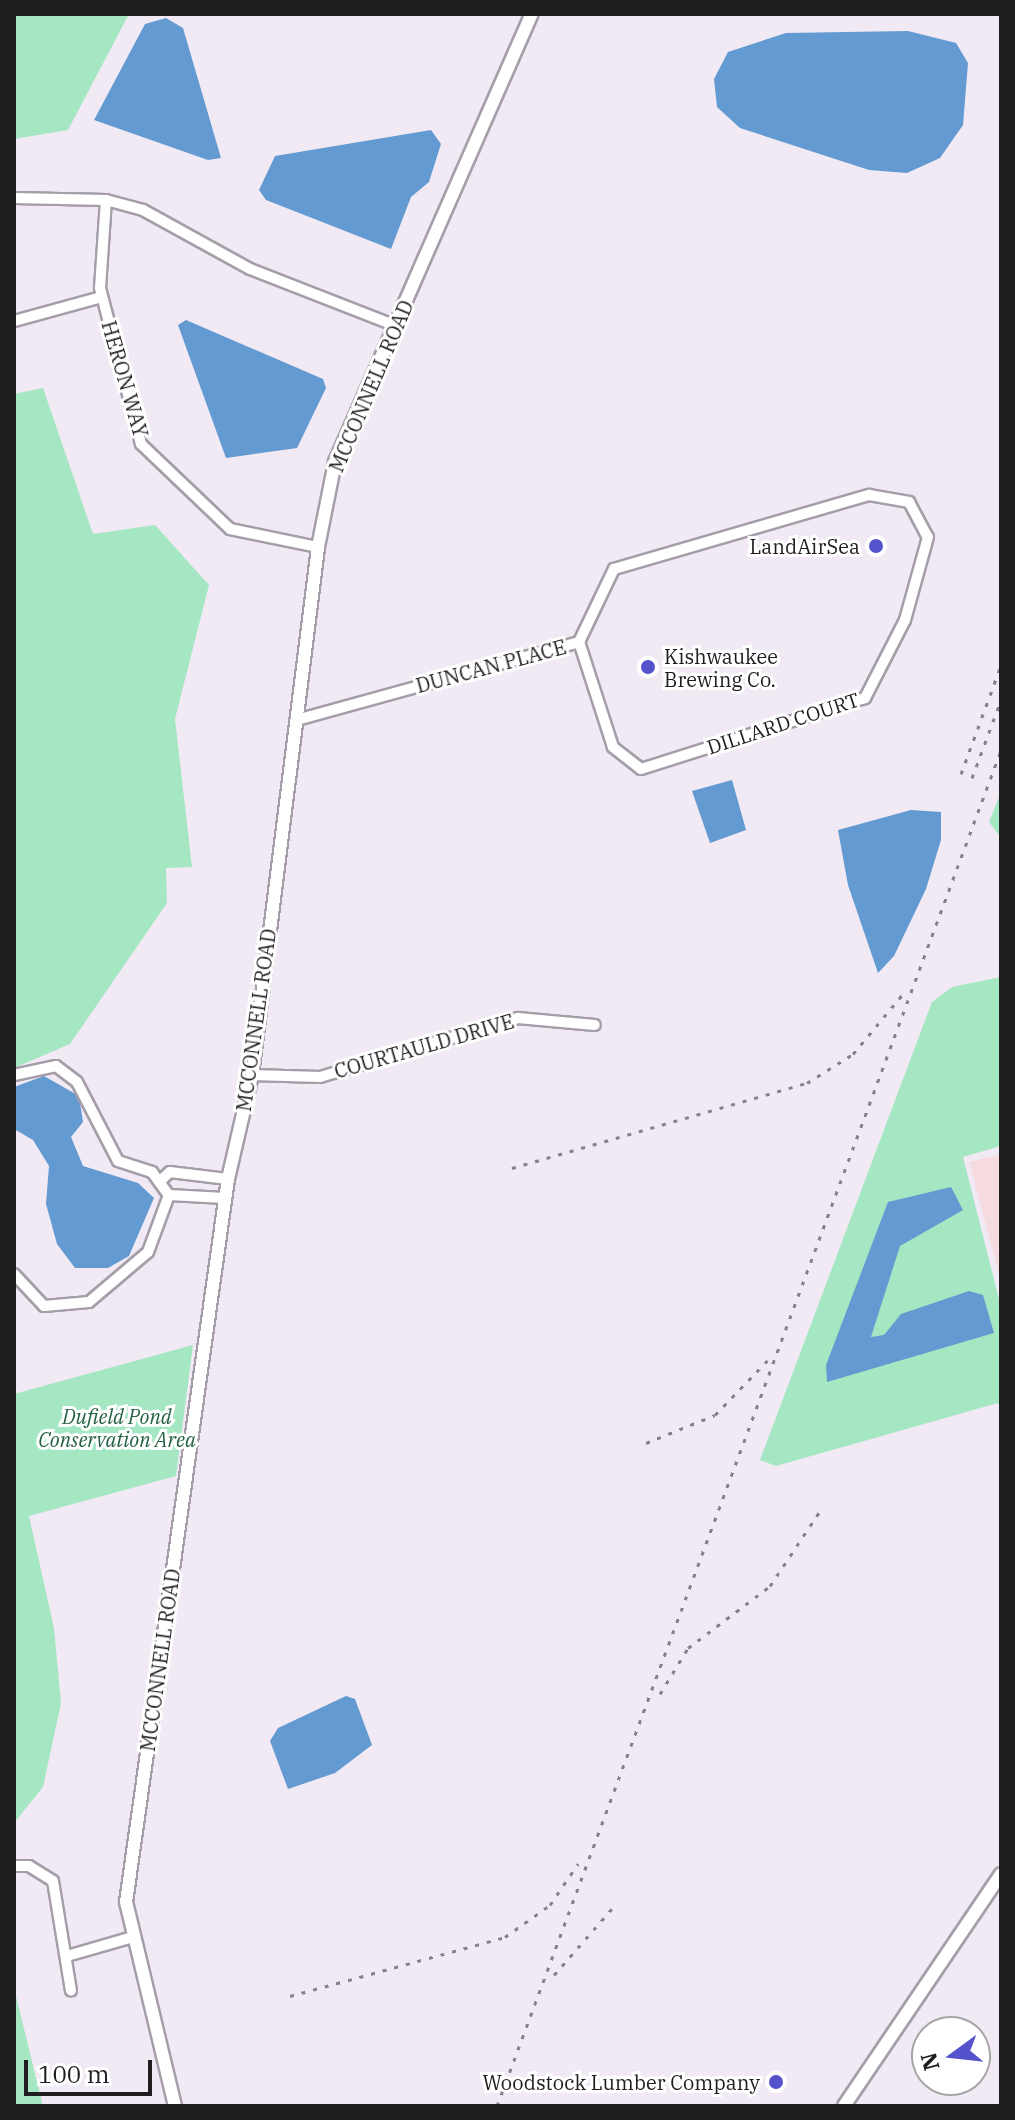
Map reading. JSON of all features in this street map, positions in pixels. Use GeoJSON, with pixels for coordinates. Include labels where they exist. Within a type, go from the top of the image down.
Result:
{"type":"FeatureCollection","features":[{"type":"Feature","properties":{"kind":"street","name":"MCCONNELL ROAD"},"geometry":{"type":"LineString","coordinates":[[175,2106],[126,1902],[225,1198],[252,1075],[300,719],[318,547],[335,462],[396,326],[452,183],[532,14]]}},
{"type":"Feature","properties":{"kind":"street"},"geometry":{"type":"LineString","coordinates":[[14,198],[106,200],[143,210],[250,269],[396,326]]}},
{"type":"Feature","properties":{"kind":"street","name":"HERON WAY"},"geometry":{"type":"LineString","coordinates":[[106,200],[102,297],[141,444],[197,505],[230,529],[318,547]]}},
{"type":"Feature","properties":{"kind":"street"},"geometry":{"type":"LineString","coordinates":[[14,321],[102,297]]}},
{"type":"Feature","properties":{"kind":"street","name":"DILLARD COURT"},"geometry":{"type":"LineString","coordinates":[[579,642],[613,747],[641,769],[855,703],[870,691],[905,620],[928,545],[916,507],[899,496],[869,495]]}},
{"type":"Feature","properties":{"kind":"street","name":"DUNCAN PLACE"},"geometry":{"type":"LineString","coordinates":[[300,719],[579,642],[621,563],[869,495]]}},
{"type":"Feature","properties":{"kind":"street","name":"COURTAULD DRIVE"},"geometry":{"type":"LineString","coordinates":[[252,1075],[320,1077],[518,1018],[595,1025]]}},
{"type":"Feature","properties":{"kind":"street"},"geometry":{"type":"LineString","coordinates":[[14,1075],[56,1066],[96,1109],[118,1161],[160,1181],[169,1195]]}},
{"type":"Feature","properties":{"kind":"street"},"geometry":{"type":"LineString","coordinates":[[160,1181],[170,1172],[228,1179]]}},
{"type":"Feature","properties":{"kind":"street"},"geometry":{"type":"LineString","coordinates":[[169,1195],[225,1198]]}},
{"type":"Feature","properties":{"kind":"street"},"geometry":{"type":"LineString","coordinates":[[14,1274],[44,1306],[89,1302],[148,1252],[169,1195]]}},
{"type":"Feature","properties":{"kind":"street"},"geometry":{"type":"LineString","coordinates":[[14,1866],[29,1866],[53,1881],[71,1991]]}},
{"type":"Feature","properties":{"kind":"street"},"geometry":{"type":"LineString","coordinates":[[844,2106],[1001,1874]]}},
{"type":"Feature","properties":{"kind":"street"},"geometry":{"type":"LineString","coordinates":[[67,1956],[133,1937]]}},
{"type":"Feature","properties":{"kind":"shaded area"},"geometry":{"type":"Polygon","coordinates":[[[1001,1154],[1001,1282],[969,1162],[1001,1154]]]}},
{"type":"Feature","properties":{"kind":"green space"},"geometry":{"type":"Polygon","coordinates":[[[14,14],[129,14],[68,130],[14,139],[14,14]]]}},
{"type":"Feature","properties":{"kind":"green space"},"geometry":{"type":"Polygon","coordinates":[[[43,388],[93,534],[155,525],[209,585],[175,719],[192,867],[166,868],[167,903],[70,1044],[14,1068],[14,394],[43,388]]]}},
{"type":"Feature","properties":{"kind":"green space"},"geometry":{"type":"Polygon","coordinates":[[[1001,792],[1001,838],[989,822],[1001,792]]]}},
{"type":"Feature","properties":{"kind":"green space"},"geometry":{"type":"Polygon","coordinates":[[[1001,977],[1001,1146],[963,1157],[1001,1307],[1001,1410],[998,1403],[776,1466],[760,1460],[932,1002],[952,987],[1001,977]]]}},
{"type":"Feature","properties":{"kind":"green space","name":"Dufield Pond Conservation Area"},"geometry":{"type":"Polygon","coordinates":[[[193,1345],[176,1476],[29,1516],[54,1628],[61,1703],[43,1787],[14,1823],[14,1394],[193,1345]]]}},
{"type":"Feature","properties":{"kind":"green space"},"geometry":{"type":"Polygon","coordinates":[[[14,1988],[43,2106],[14,2106],[14,1988]]]}},
{"type":"Feature","properties":{"kind":"water"},"geometry":{"type":"Polygon","coordinates":[[[166,18],[183,28],[221,158],[208,160],[94,120],[145,24],[166,18]]]}},
{"type":"Feature","properties":{"kind":"water"},"geometry":{"type":"Polygon","coordinates":[[[908,31],[956,43],[968,63],[963,125],[940,158],[907,173],[869,170],[740,128],[717,107],[714,79],[728,52],[786,33],[908,31]]]}},
{"type":"Feature","properties":{"kind":"water"},"geometry":{"type":"Polygon","coordinates":[[[431,130],[441,144],[429,182],[411,197],[391,249],[266,200],[259,190],[275,156],[431,130]]]}},
{"type":"Feature","properties":{"kind":"water"},"geometry":{"type":"Polygon","coordinates":[[[186,320],[323,379],[326,388],[297,448],[226,458],[178,325],[186,320]]]}},
{"type":"Feature","properties":{"kind":"water"},"geometry":{"type":"Polygon","coordinates":[[[732,780],[746,830],[710,843],[692,791],[732,780]]]}},
{"type":"Feature","properties":{"kind":"water"},"geometry":{"type":"Polygon","coordinates":[[[911,810],[941,812],[941,840],[926,889],[894,956],[878,973],[848,885],[838,830],[911,810]]]}},
{"type":"Feature","properties":{"kind":"water"},"geometry":{"type":"Polygon","coordinates":[[[44,1076],[79,1096],[83,1122],[71,1137],[83,1166],[138,1183],[154,1198],[129,1256],[108,1268],[75,1268],[57,1244],[46,1204],[49,1166],[33,1140],[14,1129],[14,1087],[44,1076]]]}},
{"type":"Feature","properties":{"kind":"water"},"geometry":{"type":"Polygon","coordinates":[[[951,1187],[963,1210],[900,1246],[871,1337],[884,1335],[901,1314],[969,1291],[983,1295],[994,1333],[827,1382],[826,1365],[888,1202],[951,1187]]]}},
{"type":"Feature","properties":{"kind":"water"},"geometry":{"type":"Polygon","coordinates":[[[346,1696],[355,1699],[372,1745],[335,1773],[288,1789],[270,1741],[278,1728],[346,1696]]]}},
{"type":"Feature","properties":{"kind":"railway"},"geometry":{"type":"LineString","coordinates":[[961,774],[1001,665]]}},
{"type":"Feature","properties":{"kind":"railway"},"geometry":{"type":"LineString","coordinates":[[972,778],[1001,700]]}},
{"type":"Feature","properties":{"kind":"railway"},"geometry":{"type":"LineString","coordinates":[[497,2106],[1001,750]]}},
{"type":"Feature","properties":{"kind":"railway"},"geometry":{"type":"LineString","coordinates":[[512,1168],[807,1083],[853,1054],[903,994]]}},
{"type":"Feature","properties":{"kind":"railway"},"geometry":{"type":"LineString","coordinates":[[646,1443],[715,1415],[768,1360]]}},
{"type":"Feature","properties":{"kind":"railway"},"geometry":{"type":"LineString","coordinates":[[660,1694],[688,1648],[770,1586],[822,1508]]}},
{"type":"Feature","properties":{"kind":"railway"},"geometry":{"type":"LineString","coordinates":[[290,1996],[505,1937],[550,1905],[578,1864]]}},
{"type":"Feature","properties":{"kind":"railway"},"geometry":{"type":"LineString","coordinates":[[554,1975],[616,1904]]}},
{"type":"Feature","properties":{"kind":"place","name":"LandAirSea"},"geometry":{"type":"Point","coordinates":[876,546]}},
{"type":"Feature","properties":{"kind":"place","name":"Kishwaukee Brewing Co."},"geometry":{"type":"Point","coordinates":[648,667]}},
{"type":"Feature","properties":{"kind":"place","name":"Woodstock Lumber Company"},"geometry":{"type":"Point","coordinates":[776,2082]}}]}
